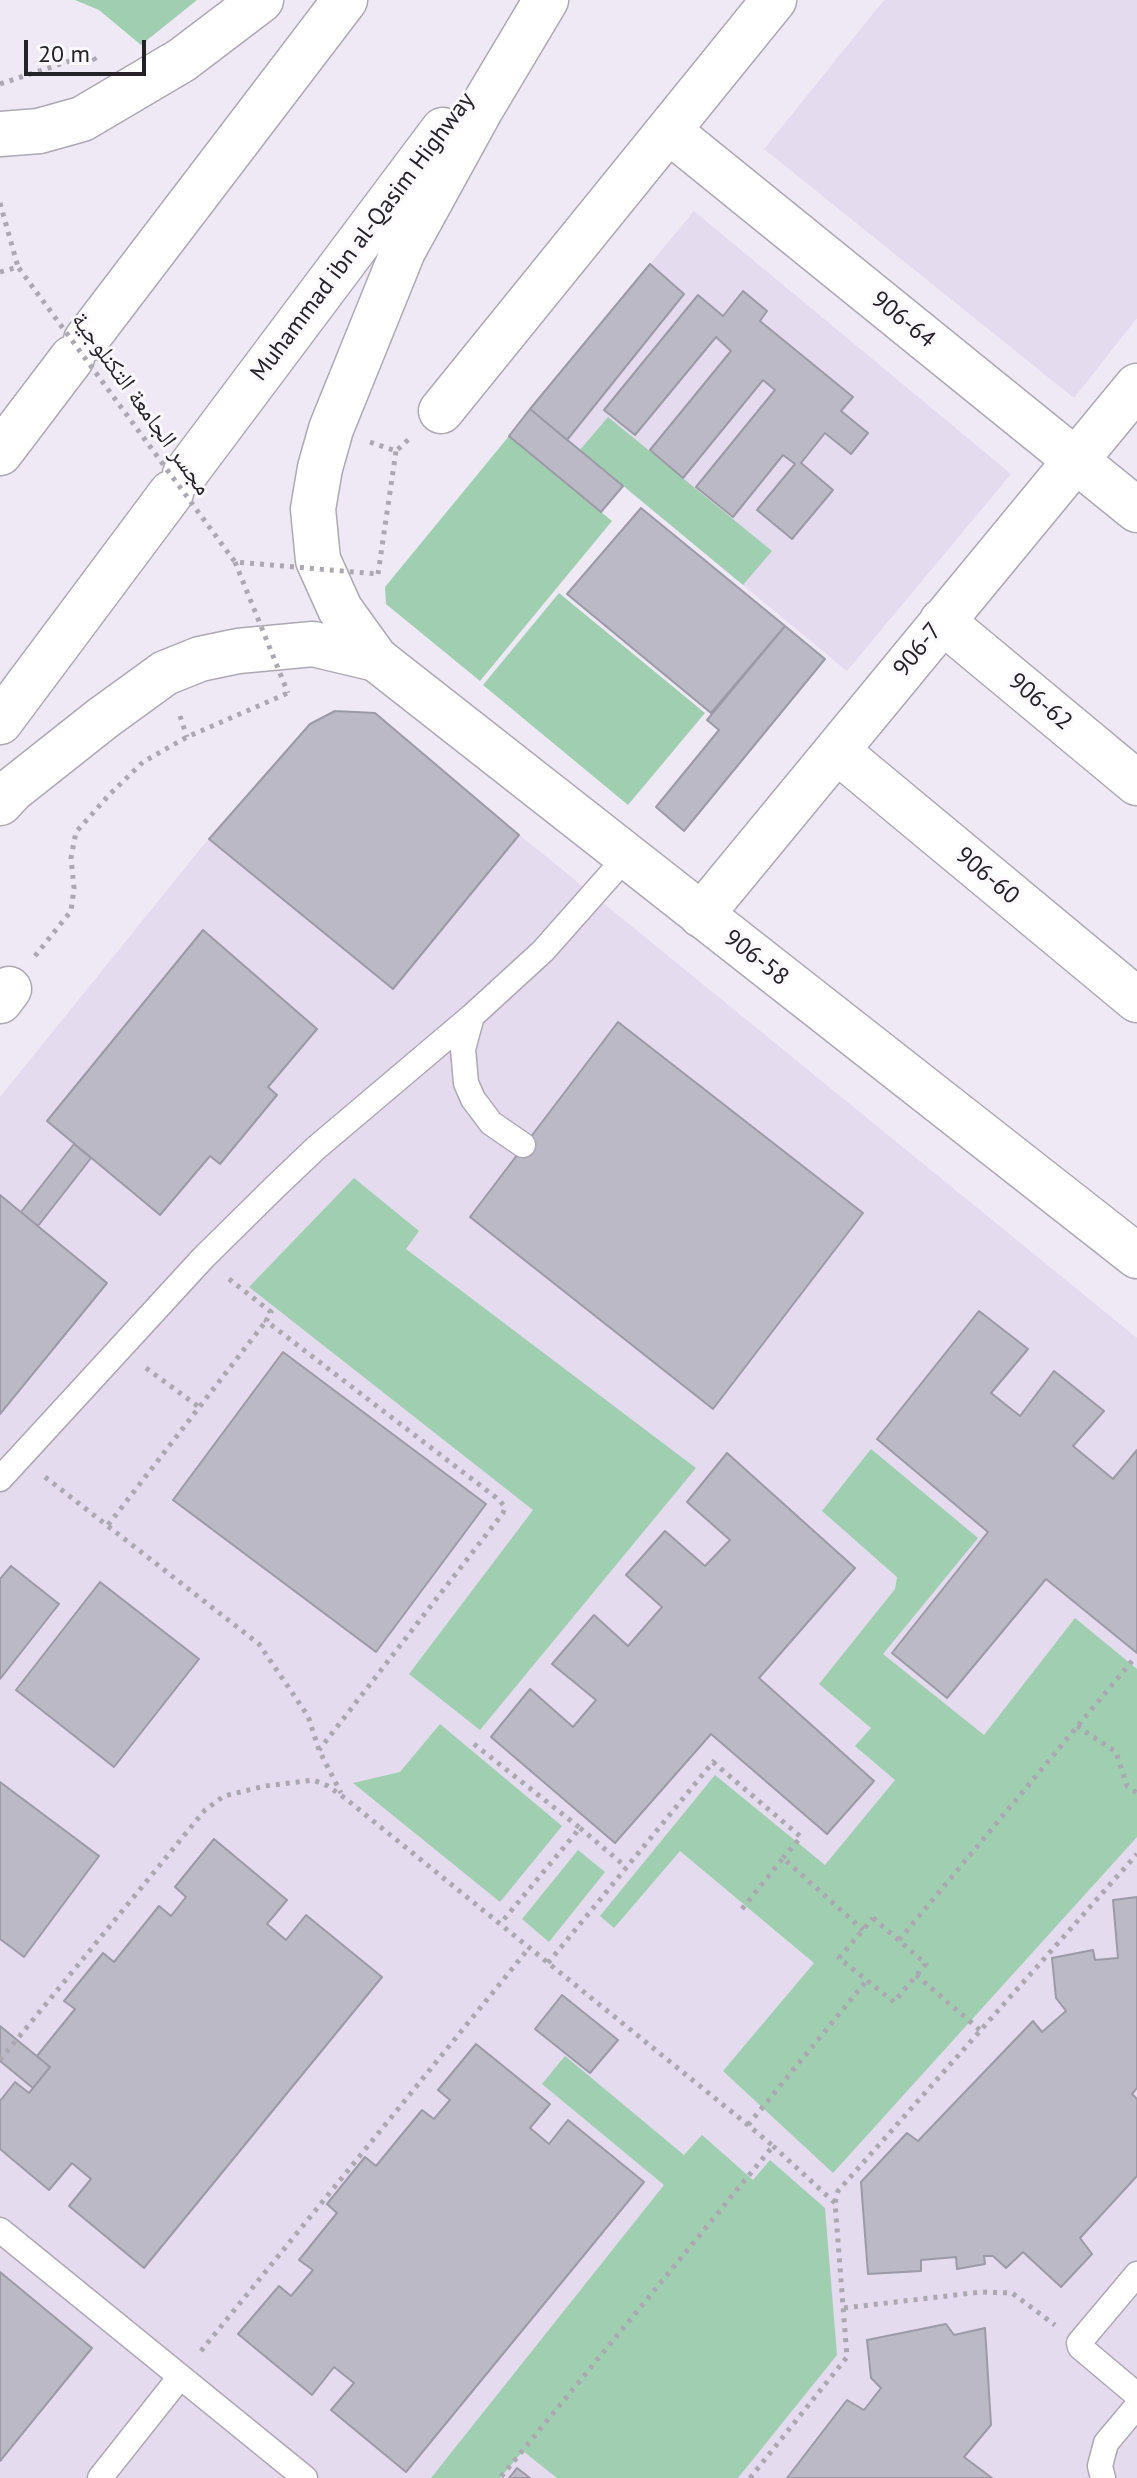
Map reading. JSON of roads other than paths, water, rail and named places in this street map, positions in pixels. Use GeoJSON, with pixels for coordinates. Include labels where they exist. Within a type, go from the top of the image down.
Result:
{"type":"FeatureCollection","features":[{"type":"Feature","properties":{"kind":"main road"},"geometry":{"type":"LineString","coordinates":[[0,134],[39,131],[82,119],[182,60],[261,0]]}},
{"type":"Feature","properties":{"kind":"main road"},"geometry":{"type":"LineString","coordinates":[[0,453],[345,0]]}},
{"type":"Feature","properties":{"kind":"main road"},"geometry":{"type":"LineString","coordinates":[[376,659],[340,609],[318,560],[313,509],[320,468],[331,429],[403,251],[544,0]]}},
{"type":"Feature","properties":{"kind":"main road","name":"Muhammad ibn al-Qasim Highway"},"geometry":{"type":"LineString","coordinates":[[0,722],[544,0]]}},
{"type":"Feature","properties":{"kind":"main road"},"geometry":{"type":"LineString","coordinates":[[441,411],[774,0]]}},
{"type":"Feature","properties":{"kind":"main road","name":"906-64"},"geometry":{"type":"LineString","coordinates":[[669,131],[1137,510]]}},
{"type":"Feature","properties":{"kind":"main road","name":"906-7"},"geometry":{"type":"LineString","coordinates":[[701,915],[1137,386]]}},
{"type":"Feature","properties":{"kind":"main road","name":"906-62"},"geometry":{"type":"LineString","coordinates":[[942,621],[1137,783]]}},
{"type":"Feature","properties":{"kind":"main road"},"geometry":{"type":"LineString","coordinates":[[0,803],[103,718],[165,673],[200,659],[238,651],[313,644],[376,659]]}},
{"type":"Feature","properties":{"kind":"main road","name":"906-58"},"geometry":{"type":"LineString","coordinates":[[376,659],[1137,1256]]}},
{"type":"Feature","properties":{"kind":"main road","name":"906-60"},"geometry":{"type":"LineString","coordinates":[[837,751],[1137,1000]]}},
{"type":"Feature","properties":{"kind":"lane"},"geometry":{"type":"LineString","coordinates":[[0,1479],[203,1258],[316,1148],[472,1016],[543,951],[628,855]]}},
{"type":"Feature","properties":{"kind":"lane"},"geometry":{"type":"LineString","coordinates":[[472,1016],[463,1058],[469,1091],[491,1123],[523,1145]]}},
{"type":"Feature","properties":{"kind":"lane"},"geometry":{"type":"LineString","coordinates":[[0,2230],[305,2478]]}},
{"type":"Feature","properties":{"kind":"lane"},"geometry":{"type":"LineString","coordinates":[[1137,2274],[1079,2343],[1137,2395]]}},
{"type":"Feature","properties":{"kind":"lane"},"geometry":{"type":"LineString","coordinates":[[100,2478],[180,2377]]}},
{"type":"Feature","properties":{"kind":"lane"},"geometry":{"type":"LineString","coordinates":[[1103,2478],[1100,2466],[1106,2443],[1137,2406]]}}]}
